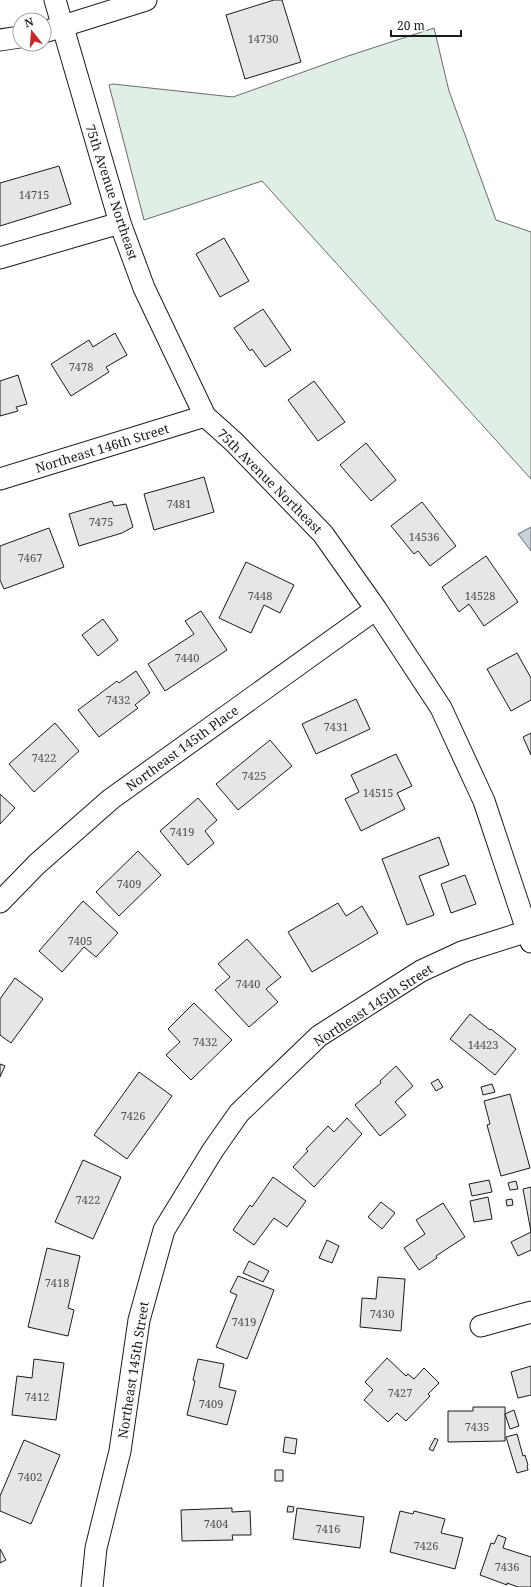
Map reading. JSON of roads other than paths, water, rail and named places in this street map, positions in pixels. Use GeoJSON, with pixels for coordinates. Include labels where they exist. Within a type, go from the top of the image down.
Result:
{"type":"FeatureCollection","features":[{"type":"Feature","properties":{"kind":"street","name":"75th Avenue Northeast"},"geometry":{"type":"LineString","coordinates":[[55,0],[53,29],[120,224],[144,288],[205,416],[234,442],[323,534],[376,609],[441,708],[484,801],[529,937]]}},
{"type":"Feature","properties":{"kind":"street"},"geometry":{"type":"LineString","coordinates":[[53,29],[146,0]]}},
{"type":"Feature","properties":{"kind":"street"},"geometry":{"type":"LineString","coordinates":[[0,40],[12,38]]}},
{"type":"Feature","properties":{"kind":"street"},"geometry":{"type":"LineString","coordinates":[[0,258],[120,224]]}},
{"type":"Feature","properties":{"kind":"street","name":"Northeast 146th Street"},"geometry":{"type":"LineString","coordinates":[[0,479],[205,416]]}},
{"type":"Feature","properties":{"kind":"street","name":"Northeast 145th Place"},"geometry":{"type":"LineString","coordinates":[[0,902],[37,864],[110,799],[376,609]]}},
{"type":"Feature","properties":{"kind":"street","name":"Northeast 145th Street"},"geometry":{"type":"LineString","coordinates":[[92,1587],[96,1548],[120,1451],[139,1320],[164,1230],[213,1150],[239,1113],[319,1036],[421,971],[462,952],[529,937]]}},
{"type":"Feature","properties":{"kind":"street"},"geometry":{"type":"LineString","coordinates":[[481,1326],[531,1312]]}}]}
